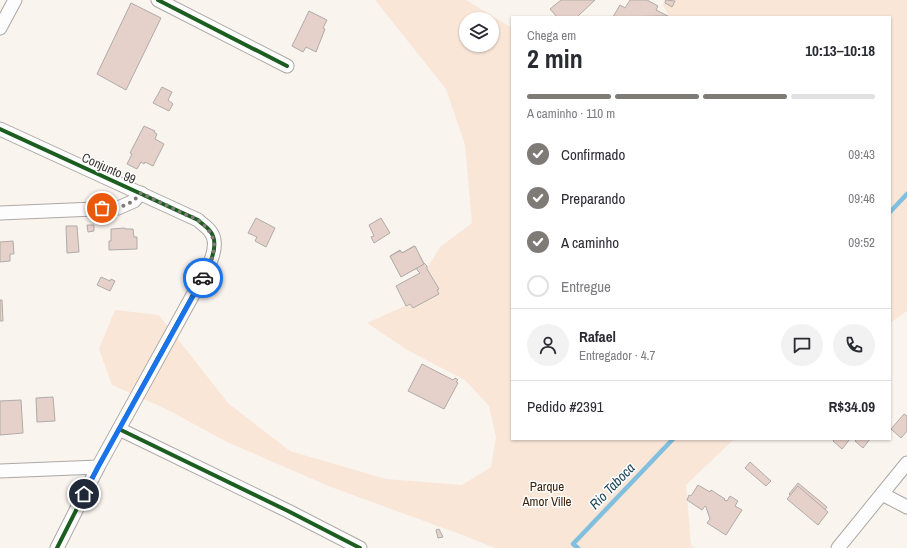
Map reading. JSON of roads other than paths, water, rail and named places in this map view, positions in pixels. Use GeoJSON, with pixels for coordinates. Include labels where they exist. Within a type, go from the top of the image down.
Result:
{"type":"FeatureCollection","features":[{"type":"Feature","properties":{"kind":"street"},"geometry":{"type":"LineString","coordinates":[[0,28],[16,0]]}},
{"type":"Feature","properties":{"kind":"street"},"geometry":{"type":"LineString","coordinates":[[158,0],[287,66]]}},
{"type":"Feature","properties":{"kind":"street","name":"Conjunto 99"},"geometry":{"type":"LineString","coordinates":[[0,129],[198,220],[211,232],[214,244],[214,253],[205,273],[98,467],[57,548]]}},
{"type":"Feature","properties":{"kind":"street"},"geometry":{"type":"LineString","coordinates":[[0,213],[118,208],[134,201],[141,193]]}},
{"type":"Feature","properties":{"kind":"street"},"geometry":{"type":"LineString","coordinates":[[119,429],[288,511],[360,548]]}},
{"type":"Feature","properties":{"kind":"street"},"geometry":{"type":"LineString","coordinates":[[838,548],[907,463]]}},
{"type":"Feature","properties":{"kind":"street"},"geometry":{"type":"LineString","coordinates":[[0,471],[98,467]]}},
{"type":"Feature","properties":{"kind":"street"},"geometry":{"type":"LineString","coordinates":[[882,494],[907,507]]}},
{"type":"Feature","properties":{"kind":"waterway","name":"Rio Taboca"},"geometry":{"type":"LineString","coordinates":[[891,211],[907,194]]}},
{"type":"Feature","properties":{"kind":"waterway","name":"Rio Taboca"},"geometry":{"type":"LineString","coordinates":[[578,548],[573,544],[672,440]]}},
{"type":"Feature","properties":{"kind":"park label","name":"Parque Amor Ville"},"geometry":{"type":"Point","coordinates":[547,494]}}]}
